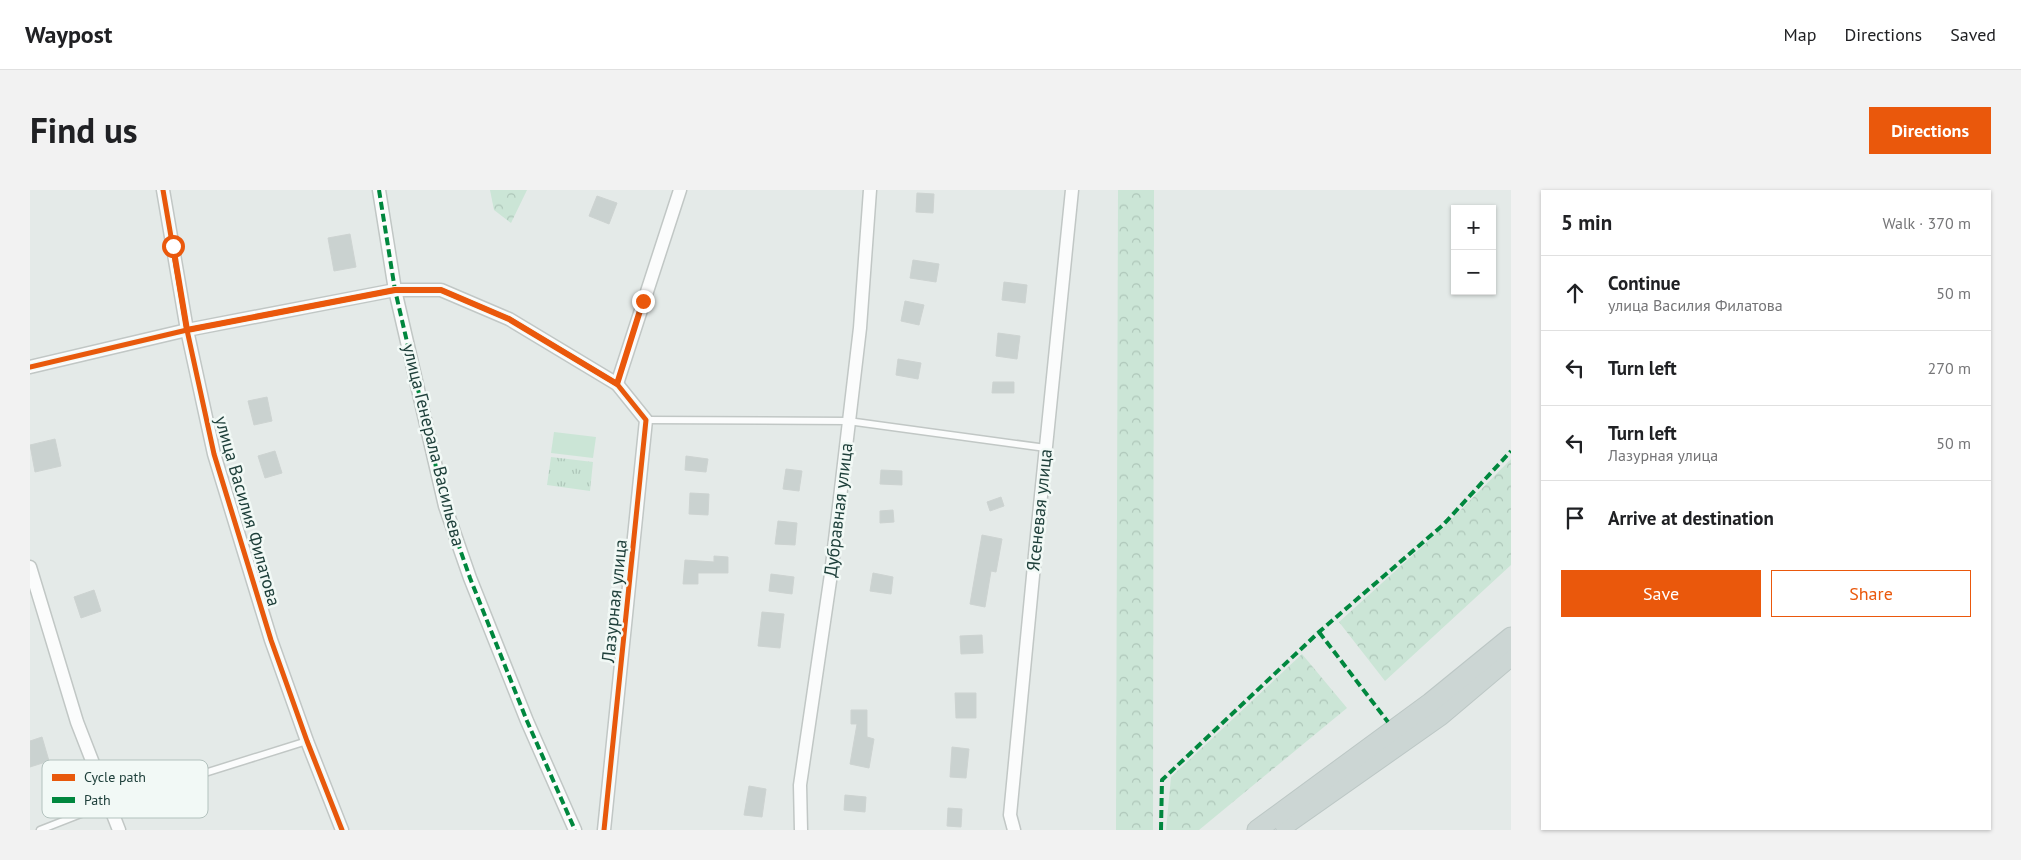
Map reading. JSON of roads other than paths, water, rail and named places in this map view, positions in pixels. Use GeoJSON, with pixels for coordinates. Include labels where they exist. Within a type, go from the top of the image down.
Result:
{"type":"FeatureCollection","features":[{"type":"Feature","properties":{"kind":"main road"},"geometry":{"type":"LineString","coordinates":[[1257,830],[1430,703],[1511,637]]}},
{"type":"Feature","properties":{"kind":"main road"},"geometry":{"type":"LineString","coordinates":[[1278,830],[1440,716],[1511,656]]}},
{"type":"Feature","properties":{"kind":"street","name":"улица Василия Филатова"},"geometry":{"type":"LineString","coordinates":[[163,190],[187,330],[214,454],[271,640],[307,741],[342,830]]}},
{"type":"Feature","properties":{"kind":"street","name":"улица Генерала Васильева"},"geometry":{"type":"LineString","coordinates":[[379,190],[395,290],[448,515],[470,578],[527,721],[575,830]]}},
{"type":"Feature","properties":{"kind":"street"},"geometry":{"type":"LineString","coordinates":[[617,384],[680,190]]}},
{"type":"Feature","properties":{"kind":"street","name":"Дубравная улица"},"geometry":{"type":"LineString","coordinates":[[802,830],[800,785],[831,574],[860,328],[870,190]]}},
{"type":"Feature","properties":{"kind":"street","name":"Ясеневая улица"},"geometry":{"type":"LineString","coordinates":[[1014,830],[1010,815],[1072,190]]}},
{"type":"Feature","properties":{"kind":"street"},"geometry":{"type":"LineString","coordinates":[[30,367],[187,330],[395,290],[441,290],[509,319],[617,384],[646,420]]}},
{"type":"Feature","properties":{"kind":"street","name":"Лазурная улица"},"geometry":{"type":"LineString","coordinates":[[604,830],[646,420]]}},
{"type":"Feature","properties":{"kind":"street"},"geometry":{"type":"LineString","coordinates":[[30,567],[77,722],[92,760]]}},
{"type":"Feature","properties":{"kind":"street"},"geometry":{"type":"LineString","coordinates":[[115,818],[119,830]]}},
{"type":"Feature","properties":{"kind":"lane"},"geometry":{"type":"LineString","coordinates":[[646,420],[848,421],[1046,448]]}},
{"type":"Feature","properties":{"kind":"lane"},"geometry":{"type":"LineString","coordinates":[[208,772],[307,741]]}},
{"type":"Feature","properties":{"kind":"lane"},"geometry":{"type":"LineString","coordinates":[[40,830],[71,818]]}}]}
